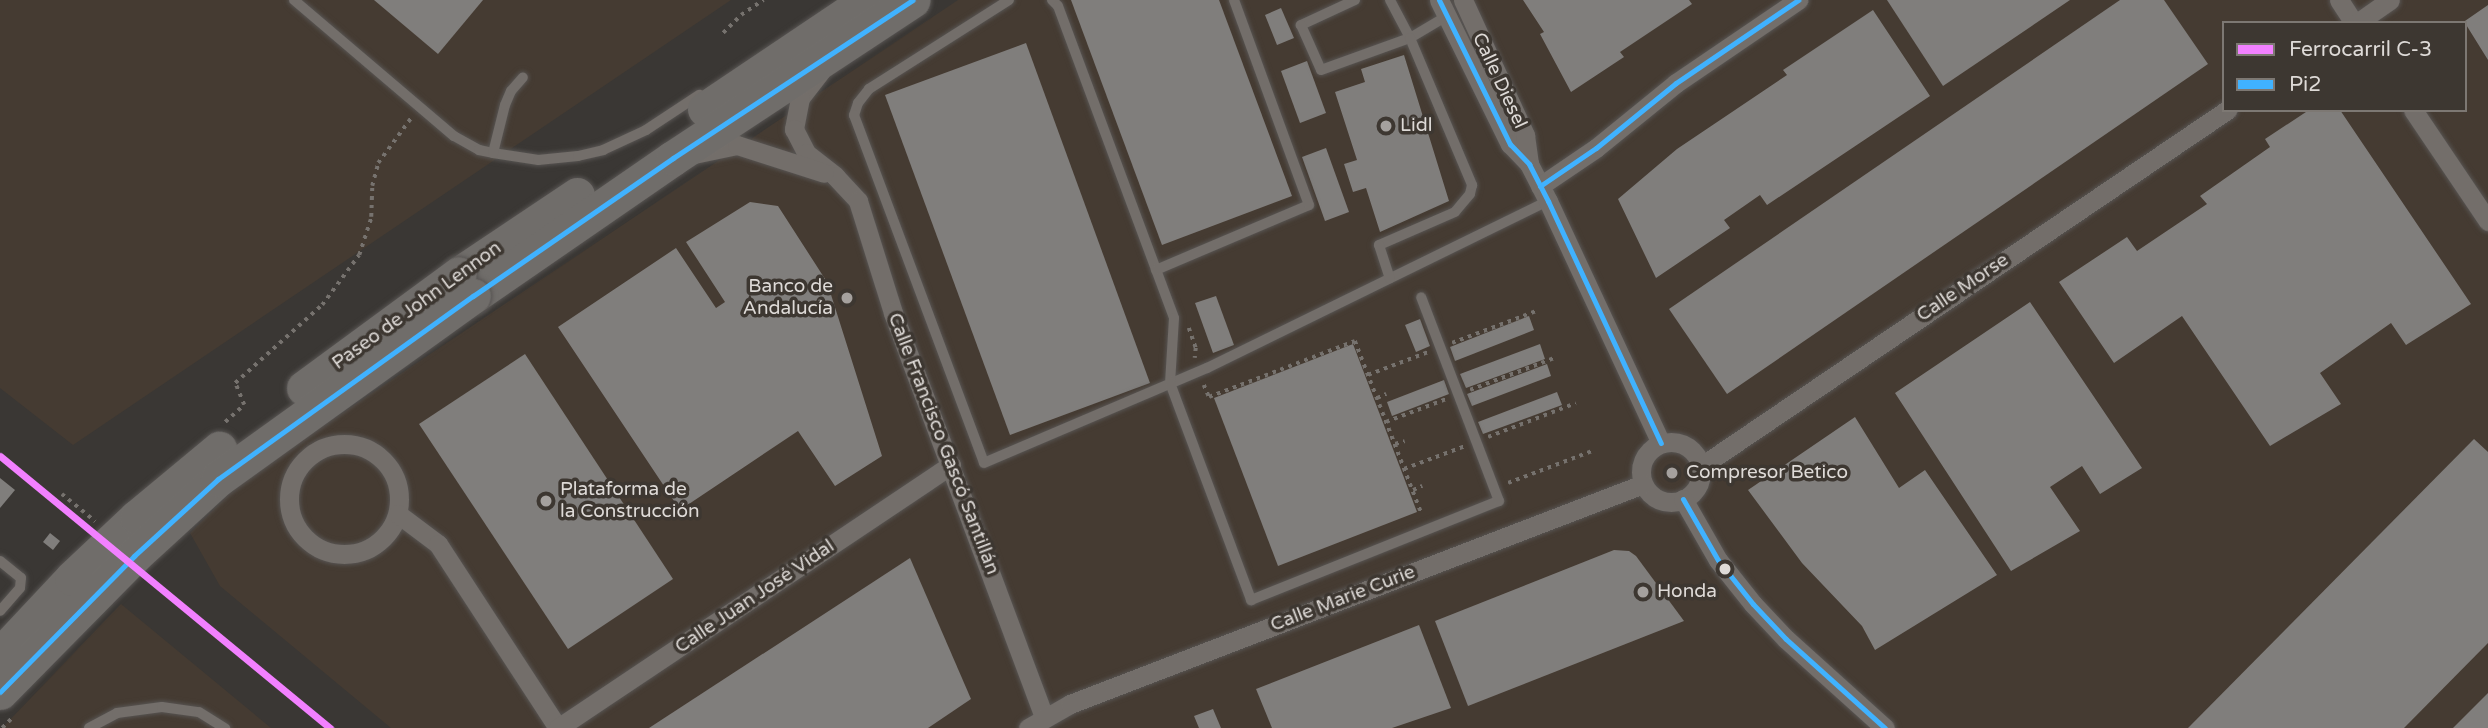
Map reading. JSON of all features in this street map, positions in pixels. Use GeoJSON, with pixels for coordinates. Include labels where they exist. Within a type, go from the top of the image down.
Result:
{"type":"FeatureCollection","features":[{"type":"Feature","properties":{"kind":"highway","name":"Paseo de John Lennon"},"geometry":{"type":"LineString","coordinates":[[0,655],[72,578],[200,463],[466,285],[867,0]]}},
{"type":"Feature","properties":{"kind":"highway","name":"Paseo de John Lennon"},"geometry":{"type":"LineString","coordinates":[[0,692],[134,556],[218,479],[466,285],[673,158],[913,0]]}},
{"type":"Feature","properties":{"kind":"street","name":"Calle Diesel"},"geometry":{"type":"LineString","coordinates":[[1463,0],[1525,135],[1529,164]]}},
{"type":"Feature","properties":{"kind":"street"},"geometry":{"type":"LineString","coordinates":[[1544,193],[1676,83],[1798,0]]}},
{"type":"Feature","properties":{"kind":"street"},"geometry":{"type":"LineString","coordinates":[[2339,0],[2354,21]]}},
{"type":"Feature","properties":{"kind":"street"},"geometry":{"type":"LineString","coordinates":[[2358,21],[2390,0]]}},
{"type":"Feature","properties":{"kind":"street","name":"Calle Diesel"},"geometry":{"type":"LineString","coordinates":[[1443,8],[1510,144],[1529,164],[1544,193],[1661,443]]}},
{"type":"Feature","properties":{"kind":"street","name":"Calle Francisco Gascó Santillán"},"geometry":{"type":"LineString","coordinates":[[835,53],[800,98],[794,128],[806,153],[835,176],[858,201],[893,313],[951,465],[1036,723]]}},
{"type":"Feature","properties":{"kind":"street","name":"Calle Morse"},"geometry":{"type":"LineString","coordinates":[[1700,467],[2224,112]]}},
{"type":"Feature","properties":{"kind":"street"},"geometry":{"type":"LineString","coordinates":[[2414,112],[2488,221]]}},
{"type":"Feature","properties":{"kind":"street"},"geometry":{"type":"LineString","coordinates":[[673,158],[737,145],[835,176]]}},
{"type":"Feature","properties":{"kind":"street"},"geometry":{"type":"LineString","coordinates":[[1661,443],[1682,444],[1697,457],[1700,467],[1697,486],[1683,499],[1660,500],[1650,494],[1643,484],[1641,474],[1646,455],[1661,443]]}},
{"type":"Feature","properties":{"kind":"street"},"geometry":{"type":"LineString","coordinates":[[333,444],[350,444],[370,449],[385,461],[396,477],[400,495],[398,514],[394,526],[379,543],[363,552],[345,555],[327,553],[311,545],[295,524],[288,498],[292,480],[308,458],[333,444]]}},
{"type":"Feature","properties":{"kind":"street","name":"Calle Juan José Vidal"},"geometry":{"type":"LineString","coordinates":[[558,728],[951,465]]}},
{"type":"Feature","properties":{"kind":"street","name":"Calle Marie Curie"},"geometry":{"type":"LineString","coordinates":[[1036,723],[1070,704],[1643,484]]}},
{"type":"Feature","properties":{"kind":"street"},"geometry":{"type":"LineString","coordinates":[[1683,499],[1718,559],[1753,604],[1786,639],[1885,728]]}},
{"type":"Feature","properties":{"kind":"street"},"geometry":{"type":"LineString","coordinates":[[398,514],[438,544],[558,728]]}},
{"type":"Feature","properties":{"kind":"lane"},"geometry":{"type":"LineString","coordinates":[[294,0],[454,136],[479,150],[538,160],[578,156],[603,150],[646,130],[703,92]]}},
{"type":"Feature","properties":{"kind":"lane"},"geometry":{"type":"LineString","coordinates":[[1009,0],[869,89],[858,103],[854,115],[984,463],[1199,371],[1390,278],[1544,193]]}},
{"type":"Feature","properties":{"kind":"lane"},"geometry":{"type":"LineString","coordinates":[[1052,0],[1058,6],[1174,318],[1170,383],[1251,600],[1499,500],[1421,298]]}},
{"type":"Feature","properties":{"kind":"lane"},"geometry":{"type":"LineString","coordinates":[[1156,271],[1309,205],[1234,0]]}},
{"type":"Feature","properties":{"kind":"lane"},"geometry":{"type":"LineString","coordinates":[[1355,0],[1301,25],[1321,70],[1410,38],[1443,8]]}},
{"type":"Feature","properties":{"kind":"lane"},"geometry":{"type":"LineString","coordinates":[[1390,0],[1410,38],[1472,185],[1470,194],[1455,212],[1379,245],[1390,278]]}},
{"type":"Feature","properties":{"kind":"lane"},"geometry":{"type":"LineString","coordinates":[[494,153],[505,105],[511,91],[523,77]]}},
{"type":"Feature","properties":{"kind":"lane"},"geometry":{"type":"LineString","coordinates":[[0,561],[21,579],[20,588],[0,611]]}},
{"type":"Feature","properties":{"kind":"lane"},"geometry":{"type":"LineString","coordinates":[[89,728],[117,713],[162,707],[199,712],[225,728]]}},
{"type":"Feature","properties":{"kind":"path"},"geometry":{"type":"LineString","coordinates":[[723,33],[741,15],[763,0]]}},
{"type":"Feature","properties":{"kind":"path"},"geometry":{"type":"LineString","coordinates":[[216,429],[244,405],[235,383],[322,305],[359,255],[371,217],[372,186],[378,163],[414,115]]}},
{"type":"Feature","properties":{"kind":"path"},"geometry":{"type":"LineString","coordinates":[[1188,324],[1196,348],[1195,359],[1209,397],[1355,341],[1422,515],[1434,510]]}},
{"type":"Feature","properties":{"kind":"path"},"geometry":{"type":"LineString","coordinates":[[1377,398],[1386,394]]}},
{"type":"Feature","properties":{"kind":"path"},"geometry":{"type":"LineString","coordinates":[[1395,444],[1405,441]]}},
{"type":"Feature","properties":{"kind":"path"},"geometry":{"type":"LineString","coordinates":[[1494,488],[1595,450]]}},
{"type":"Feature","properties":{"kind":"path"},"geometry":{"type":"LineString","coordinates":[[1413,490],[1422,486]]}},
{"type":"Feature","properties":{"kind":"path"},"geometry":{"type":"LineString","coordinates":[[62,494],[93,519]]}},
{"type":"Feature","properties":{"kind":"shaded area"},"geometry":{"type":"Polygon","coordinates":[[[0,0],[731,0],[73,445],[0,388],[0,0]]]}},
{"type":"Feature","properties":{"kind":"shaded area"},"geometry":{"type":"Polygon","coordinates":[[[958,0],[2488,0],[2488,728],[391,728],[220,586],[190,533],[244,479],[958,0]]]}},
{"type":"Feature","properties":{"kind":"shaded area"},"geometry":{"type":"Polygon","coordinates":[[[121,604],[271,728],[2,728],[121,604]]]}},
{"type":"Feature","properties":{"kind":"building"},"geometry":{"type":"Polygon","coordinates":[[[374,0],[483,0],[438,54],[374,0]]]}},
{"type":"Feature","properties":{"kind":"building"},"geometry":{"type":"Polygon","coordinates":[[[1071,0],[1219,0],[1292,196],[1162,245],[1071,0]]]}},
{"type":"Feature","properties":{"kind":"building"},"geometry":{"type":"Polygon","coordinates":[[[1523,0],[1689,0],[1692,4],[1620,52],[1624,57],[1571,92],[1540,34],[1544,32],[1523,0]]]}},
{"type":"Feature","properties":{"kind":"building"},"geometry":{"type":"Polygon","coordinates":[[[1887,0],[2070,0],[1943,86],[1887,0]]]}},
{"type":"Feature","properties":{"kind":"building"},"geometry":{"type":"Polygon","coordinates":[[[2120,0],[2164,0],[2208,64],[1727,394],[1669,309],[2120,0]]]}},
{"type":"Feature","properties":{"kind":"building"},"geometry":{"type":"Polygon","coordinates":[[[2488,5],[2488,60],[2467,26],[2467,21],[2465,21],[2488,5]]]}},
{"type":"Feature","properties":{"kind":"building"},"geometry":{"type":"Polygon","coordinates":[[[1281,8],[1294,38],[1277,45],[1265,15],[1281,8]]]}},
{"type":"Feature","properties":{"kind":"building"},"geometry":{"type":"Polygon","coordinates":[[[1873,10],[1930,96],[1767,205],[1760,195],[1724,220],[1730,228],[1656,278],[1618,199],[1677,149],[1787,75],[1783,70],[1873,10]]]}},
{"type":"Feature","properties":{"kind":"building"},"geometry":{"type":"Polygon","coordinates":[[[1026,43],[1150,383],[1010,435],[885,95],[1026,43]]]}},
{"type":"Feature","properties":{"kind":"building","name":"Lidl"},"geometry":{"type":"Polygon","coordinates":[[[1404,55],[1449,201],[1380,232],[1366,188],[1353,192],[1344,164],[1357,160],[1335,92],[1365,82],[1361,69],[1404,55]]]}},
{"type":"Feature","properties":{"kind":"building"},"geometry":{"type":"Polygon","coordinates":[[[1307,61],[1326,113],[1300,123],[1281,71],[1307,61]]]}},
{"type":"Feature","properties":{"kind":"building"},"geometry":{"type":"Polygon","coordinates":[[[2306,112],[2341,112],[2471,304],[2406,345],[2391,323],[2320,373],[2341,404],[2270,446],[2182,316],[2114,363],[2059,282],[2127,237],[2137,251],[2207,204],[2200,196],[2270,147],[2265,139],[2306,112]]]}},
{"type":"Feature","properties":{"kind":"building"},"geometry":{"type":"Polygon","coordinates":[[[1326,148],[1349,212],[1325,221],[1302,157],[1326,148]]]}},
{"type":"Feature","properties":{"kind":"building"},"geometry":{"type":"Polygon","coordinates":[[[750,202],[778,206],[827,282],[882,456],[835,486],[798,431],[680,510],[558,327],[676,248],[716,308],[725,302],[686,242],[750,202]]]}},
{"type":"Feature","properties":{"kind":"building"},"geometry":{"type":"Polygon","coordinates":[[[1216,296],[1234,345],[1213,353],[1195,303],[1216,296]]]}},
{"type":"Feature","properties":{"kind":"building"},"geometry":{"type":"Polygon","coordinates":[[[2030,302],[2142,468],[2100,494],[2082,466],[2050,487],[2080,531],[2011,571],[1895,393],[2030,302]]]}},
{"type":"Feature","properties":{"kind":"building"},"geometry":{"type":"Polygon","coordinates":[[[1529,316],[1534,330],[1455,361],[1450,347],[1529,316]]]}},
{"type":"Feature","properties":{"kind":"building"},"geometry":{"type":"Polygon","coordinates":[[[1420,319],[1430,346],[1416,352],[1405,325],[1420,319]]]}},
{"type":"Feature","properties":{"kind":"building"},"geometry":{"type":"Polygon","coordinates":[[[1353,344],[1417,512],[1278,566],[1214,398],[1353,344]]]}},
{"type":"Feature","properties":{"kind":"building"},"geometry":{"type":"Polygon","coordinates":[[[1540,344],[1545,359],[1466,388],[1460,374],[1540,344]]]}},
{"type":"Feature","properties":{"kind":"building","name":"Plataforma de la Construcción"},"geometry":{"type":"Polygon","coordinates":[[[525,354],[673,579],[568,649],[419,424],[525,354]]]}},
{"type":"Feature","properties":{"kind":"building"},"geometry":{"type":"Polygon","coordinates":[[[1547,364],[1551,376],[1472,406],[1467,394],[1547,364]]]}},
{"type":"Feature","properties":{"kind":"building"},"geometry":{"type":"Polygon","coordinates":[[[1444,380],[1449,394],[1392,416],[1387,402],[1444,380]]]}},
{"type":"Feature","properties":{"kind":"building"},"geometry":{"type":"Polygon","coordinates":[[[1557,392],[1562,405],[1483,434],[1478,422],[1557,392]]]}},
{"type":"Feature","properties":{"kind":"building"},"geometry":{"type":"Polygon","coordinates":[[[1855,417],[1899,488],[1925,470],[1997,575],[1875,650],[1862,626],[1802,563],[1748,490],[1855,417]]]}},
{"type":"Feature","properties":{"kind":"building"},"geometry":{"type":"Polygon","coordinates":[[[2474,439],[2488,452],[2488,643],[2404,728],[2188,728],[2474,439]]]}},
{"type":"Feature","properties":{"kind":"building"},"geometry":{"type":"Polygon","coordinates":[[[0,478],[15,490],[0,508],[0,478]]]}},
{"type":"Feature","properties":{"kind":"building"},"geometry":{"type":"Polygon","coordinates":[[[50,533],[60,541],[53,550],[43,542],[50,533]]]}},
{"type":"Feature","properties":{"kind":"building"},"geometry":{"type":"Polygon","coordinates":[[[1614,550],[1629,551],[1636,556],[1684,621],[1468,706],[1435,621],[1614,550]]]}},
{"type":"Feature","properties":{"kind":"building"},"geometry":{"type":"Polygon","coordinates":[[[910,558],[971,699],[928,728],[649,728],[910,558]]]}},
{"type":"Feature","properties":{"kind":"building"},"geometry":{"type":"Polygon","coordinates":[[[1419,625],[1451,708],[1392,728],[1272,728],[1256,689],[1419,625]]]}},
{"type":"Feature","properties":{"kind":"building"},"geometry":{"type":"Polygon","coordinates":[[[2488,693],[2488,728],[2453,728],[2488,693]]]}},
{"type":"Feature","properties":{"kind":"building"},"geometry":{"type":"Polygon","coordinates":[[[1213,709],[1221,728],[1199,728],[1194,716],[1213,709]]]}},
{"type":"Feature","properties":{"kind":"rail line","name":"C-3"},"geometry":{"type":"LineString","coordinates":[[0,456],[330,728]]}},
{"type":"Feature","properties":{"kind":"transit line","name":"Pi2"},"geometry":{"type":"LineString","coordinates":[[0,692],[134,556],[218,479],[473,296],[673,158],[913,0]]}},
{"type":"Feature","properties":{"kind":"transit line","name":"Pi2"},"geometry":{"type":"LineString","coordinates":[[1439,0],[1510,144],[1529,164],[1548,201],[1661,443]]}},
{"type":"Feature","properties":{"kind":"transit line","name":"Pi2"},"geometry":{"type":"LineString","coordinates":[[1540,186],[1596,148],[1676,83],[1798,0]]}},
{"type":"Feature","properties":{"kind":"transit line","name":"Pi2"},"geometry":{"type":"LineString","coordinates":[[1683,499],[1718,560],[1753,604],[1786,639],[1885,728]]}},
{"type":"Feature","properties":{"kind":"place","name":"Lidl"},"geometry":{"type":"Point","coordinates":[1386,126]}},
{"type":"Feature","properties":{"kind":"place","name":"Banco de Andalucía"},"geometry":{"type":"Point","coordinates":[847,298]}},
{"type":"Feature","properties":{"kind":"place","name":"Compresor Betico"},"geometry":{"type":"Point","coordinates":[1672,473]}},
{"type":"Feature","properties":{"kind":"place","name":"Plataforma de la Construcción"},"geometry":{"type":"Point","coordinates":[546,501]}},
{"type":"Feature","properties":{"kind":"place","name":"Honda"},"geometry":{"type":"Point","coordinates":[1643,592]}}]}
